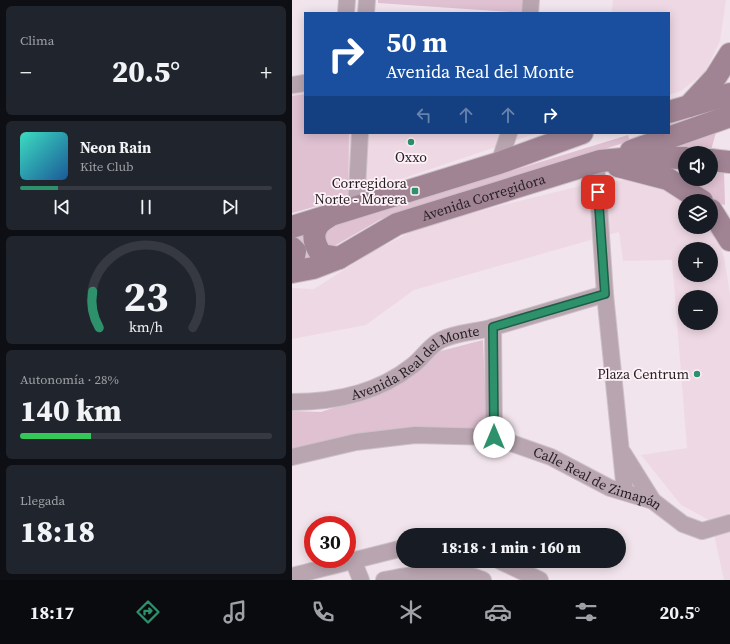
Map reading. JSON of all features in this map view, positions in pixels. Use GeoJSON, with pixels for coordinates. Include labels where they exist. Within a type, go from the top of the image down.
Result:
{"type":"FeatureCollection","features":[{"type":"Feature","properties":{"kind":"main road"},"geometry":{"type":"LineString","coordinates":[[679,109],[714,78],[730,54]]}},
{"type":"Feature","properties":{"kind":"main road"},"geometry":{"type":"LineString","coordinates":[[679,109],[730,94]]}},
{"type":"Feature","properties":{"kind":"main road"},"geometry":{"type":"LineString","coordinates":[[598,162],[730,116]]}},
{"type":"Feature","properties":{"kind":"main road","name":"Avenida Corregidora"},"geometry":{"type":"LineString","coordinates":[[292,227],[499,163],[579,134]]}},
{"type":"Feature","properties":{"kind":"main road","name":"Avenida Corregidora"},"geometry":{"type":"LineString","coordinates":[[292,272],[313,268],[339,258],[397,224],[598,162],[644,157],[678,158]]}},
{"type":"Feature","properties":{"kind":"main road"},"geometry":{"type":"LineString","coordinates":[[718,161],[730,162]]}},
{"type":"Feature","properties":{"kind":"main road"},"geometry":{"type":"LineString","coordinates":[[598,162],[668,179],[691,194]]}},
{"type":"Feature","properties":{"kind":"main road"},"geometry":{"type":"LineString","coordinates":[[328,216],[321,220],[314,232],[315,246],[322,255],[339,258]]}},
{"type":"Feature","properties":{"kind":"main road"},"geometry":{"type":"LineString","coordinates":[[718,221],[730,240]]}},
{"type":"Feature","properties":{"kind":"main road"},"geometry":{"type":"LineString","coordinates":[[292,248],[295,251],[292,267]]}},
{"type":"Feature","properties":{"kind":"street"},"geometry":{"type":"LineString","coordinates":[[346,12],[347,0]]}},
{"type":"Feature","properties":{"kind":"street"},"geometry":{"type":"LineString","coordinates":[[366,12],[367,0]]}},
{"type":"Feature","properties":{"kind":"street"},"geometry":{"type":"LineString","coordinates":[[530,12],[531,0]]}},
{"type":"Feature","properties":{"kind":"street"},"geometry":{"type":"LineString","coordinates":[[292,85],[304,83]]}},
{"type":"Feature","properties":{"kind":"street"},"geometry":{"type":"LineString","coordinates":[[356,208],[360,134]]}},
{"type":"Feature","properties":{"kind":"street"},"geometry":{"type":"LineString","coordinates":[[499,163],[509,134]]}},
{"type":"Feature","properties":{"kind":"street"},"geometry":{"type":"LineString","coordinates":[[598,162],[605,294],[625,492]]}},
{"type":"Feature","properties":{"kind":"street","name":"Avenida Real del Monte"},"geometry":{"type":"LineString","coordinates":[[292,402],[320,402],[356,394],[392,380],[413,366],[433,345],[443,339],[493,327],[605,294]]}},
{"type":"Feature","properties":{"kind":"street"},"geometry":{"type":"LineString","coordinates":[[493,327],[494,437]]}},
{"type":"Feature","properties":{"kind":"street","name":"Calle Real de Zimapán"},"geometry":{"type":"LineString","coordinates":[[292,457],[356,442],[415,435],[494,437],[551,457],[610,488],[653,501],[683,524],[702,531],[730,523]]}},
{"type":"Feature","properties":{"kind":"street"},"geometry":{"type":"LineString","coordinates":[[622,451],[653,501]]}},
{"type":"Feature","properties":{"kind":"street"},"geometry":{"type":"LineString","coordinates":[[356,559],[396,550]]}},
{"type":"Feature","properties":{"kind":"street"},"geometry":{"type":"LineString","coordinates":[[292,576],[322,568]]}},
{"type":"Feature","properties":{"kind":"street"},"geometry":{"type":"LineString","coordinates":[[356,568],[360,580]]}},
{"type":"Feature","properties":{"kind":"street"},"geometry":{"type":"LineString","coordinates":[[515,568],[540,580]]}},
{"type":"Feature","properties":{"kind":"street"},"geometry":{"type":"LineString","coordinates":[[384,580],[426,572],[450,571],[474,576],[484,580]]}},
{"type":"Feature","properties":{"kind":"shaded area"},"geometry":{"type":"Polygon","coordinates":[[[378,0],[524,0],[523,12],[378,3],[378,0]]]}},
{"type":"Feature","properties":{"kind":"shaded area"},"geometry":{"type":"Polygon","coordinates":[[[613,0],[726,0],[720,41],[705,72],[681,91],[670,95],[670,12],[612,12],[613,0]]]}},
{"type":"Feature","properties":{"kind":"shaded area"},"geometry":{"type":"Polygon","coordinates":[[[304,79],[304,134],[534,134],[348,197],[292,213],[292,82],[304,79]]]}},
{"type":"Feature","properties":{"kind":"shaded area"},"geometry":{"type":"Polygon","coordinates":[[[304,94],[304,134],[349,134],[348,197],[292,213],[292,96],[304,94]]]}},
{"type":"Feature","properties":{"kind":"shaded area"},"geometry":{"type":"Polygon","coordinates":[[[717,129],[712,146],[678,146],[678,149],[662,148],[717,129]]]}},
{"type":"Feature","properties":{"kind":"shaded area"},"geometry":{"type":"Polygon","coordinates":[[[628,135],[630,141],[381,219],[329,249],[321,244],[326,227],[628,135]]]}},
{"type":"Feature","properties":{"kind":"shaded area"},"geometry":{"type":"Polygon","coordinates":[[[718,172],[724,172],[725,205],[718,202],[718,194],[709,194],[699,186],[718,186],[718,172]]]}},
{"type":"Feature","properties":{"kind":"shaded area"},"geometry":{"type":"Polygon","coordinates":[[[647,177],[678,197],[678,234],[717,234],[724,257],[730,294],[730,580],[724,580],[711,521],[681,505],[641,455],[687,448],[672,260],[623,261],[619,232],[414,290],[366,325],[292,339],[292,288],[314,289],[372,252],[417,229],[499,206],[580,186],[647,177]]]}},
{"type":"Feature","properties":{"kind":"shaded area"},"geometry":{"type":"Polygon","coordinates":[[[313,225],[320,259],[301,265],[301,243],[296,237],[313,225]]]}},
{"type":"Feature","properties":{"kind":"shaded area"},"geometry":{"type":"Polygon","coordinates":[[[483,340],[487,434],[415,427],[355,434],[292,449],[292,411],[321,412],[396,387],[437,352],[483,340]]]}},
{"type":"Feature","properties":{"kind":"place","name":"Oxxo"},"geometry":{"type":"Point","coordinates":[411,142]}},
{"type":"Feature","properties":{"kind":"place","name":"Corregidora Norte - Morera"},"geometry":{"type":"Point","coordinates":[415,191]}},
{"type":"Feature","properties":{"kind":"place","name":"Plaza Centrum"},"geometry":{"type":"Point","coordinates":[697,374]}},
{"type":"Feature","properties":{"kind":"route"},"geometry":{"type":"LineString","coordinates":[[494,437],[493,327],[605,294],[598,192]]}}]}
